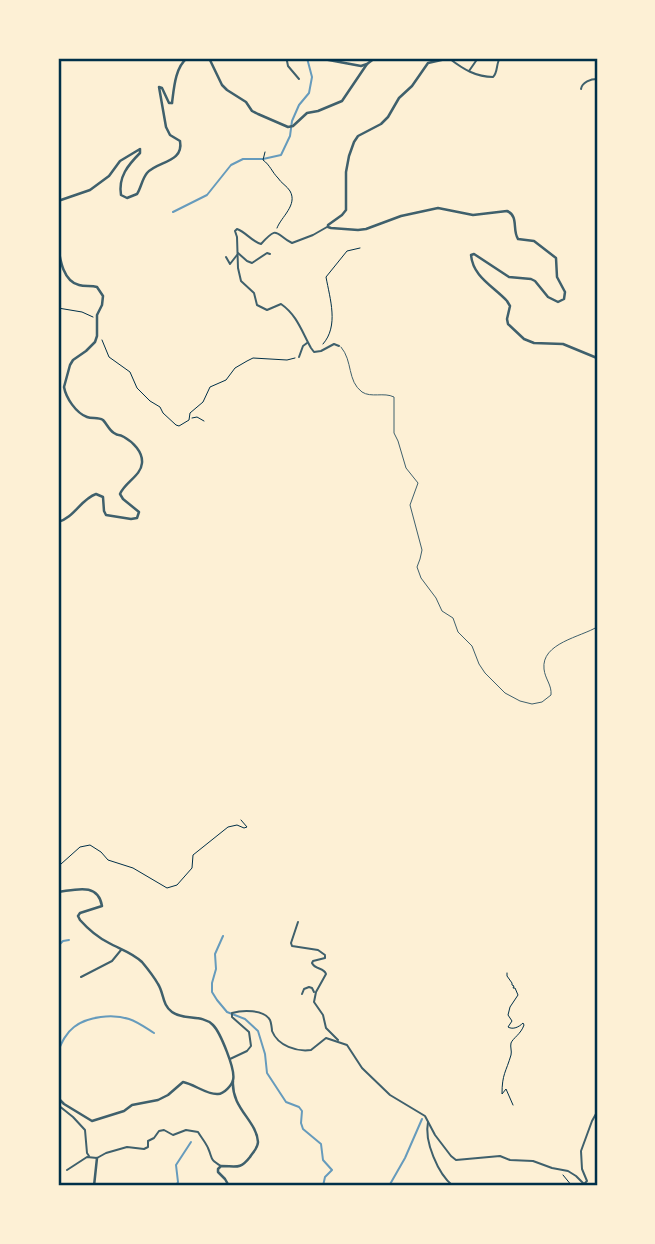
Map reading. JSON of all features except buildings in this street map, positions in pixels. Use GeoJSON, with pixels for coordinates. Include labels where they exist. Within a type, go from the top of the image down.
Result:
{"type":"FeatureCollection","features":[{"type":"Feature","properties":{"kind":"street"},"geometry":{"type":"LineString","coordinates":[[58,201],[90,190],[109,176],[121,161],[140,149],[140,153],[127,166],[122,178],[121,195],[127,198],[137,194],[150,170],[179,153],[180,141],[170,135],[166,127],[159,87],[169,103],[172,103],[179,68],[187,58]]}},
{"type":"Feature","properties":{"kind":"street"},"geometry":{"type":"LineString","coordinates":[[209,58],[227,90],[246,102],[258,114],[288,127],[293,126],[307,113],[342,101],[367,64]]}},
{"type":"Feature","properties":{"kind":"street"},"geometry":{"type":"LineString","coordinates":[[289,58],[286,61],[288,66],[299,79]]}},
{"type":"Feature","properties":{"kind":"street"},"geometry":{"type":"LineString","coordinates":[[318,58],[355,66],[367,64],[375,58]]}},
{"type":"Feature","properties":{"kind":"street"},"geometry":{"type":"LineString","coordinates":[[339,346],[334,344],[314,352],[294,316],[282,305],[267,310],[257,305],[254,293],[241,281],[235,231],[241,230],[261,244],[275,232],[292,243],[328,227],[346,210],[346,172],[354,142],[358,136],[381,124],[388,117],[399,98],[412,86],[428,63],[450,58],[468,72],[484,77],[494,76],[500,58]]}},
{"type":"Feature","properties":{"kind":"street"},"geometry":{"type":"LineString","coordinates":[[468,72],[478,58]]}},
{"type":"Feature","properties":{"kind":"street"},"geometry":{"type":"LineString","coordinates":[[581,89],[588,80],[597,79]]}},
{"type":"Feature","properties":{"kind":"street"},"geometry":{"type":"LineString","coordinates":[[328,227],[366,229],[401,216],[438,208],[473,215],[511,212],[515,236],[520,241],[534,241],[556,258],[558,277],[565,292],[564,299],[558,302],[553,300],[535,281],[509,277],[474,254],[471,255],[477,273],[507,301],[510,306],[508,324],[524,339],[534,343],[563,344],[597,358]]}},
{"type":"Feature","properties":{"kind":"street"},"geometry":{"type":"LineString","coordinates":[[58,246],[61,264],[73,281],[80,285],[95,286],[102,293],[103,300],[97,315],[95,342],[73,360],[64,391],[80,412],[85,416],[103,420],[112,432],[123,436],[139,451],[142,459],[141,467],[120,494],[139,512],[140,515],[135,519],[109,516],[104,511],[103,497],[93,495],[65,520],[58,522]]}},
{"type":"Feature","properties":{"kind":"street"},"geometry":{"type":"LineString","coordinates":[[237,253],[250,262],[270,254]]}},
{"type":"Feature","properties":{"kind":"street"},"geometry":{"type":"LineString","coordinates":[[226,257],[230,264],[237,253]]}},
{"type":"Feature","properties":{"kind":"street"},"geometry":{"type":"LineString","coordinates":[[299,357],[303,346],[308,343]]}},
{"type":"Feature","properties":{"kind":"street"},"geometry":{"type":"LineString","coordinates":[[58,892],[82,889],[96,893],[102,906],[82,911],[79,918],[107,942],[138,959],[159,984],[171,1012],[211,1023],[218,1032],[229,1059],[235,1099],[258,1140],[257,1148],[243,1165],[221,1166],[213,1162],[208,1147],[198,1132],[186,1130],[173,1135],[161,1130],[148,1141],[148,1147],[144,1149],[127,1147],[97,1158],[90,1157],[67,1170]]}},
{"type":"Feature","properties":{"kind":"street"},"geometry":{"type":"LineString","coordinates":[[298,922],[292,946],[318,950],[326,956],[312,963],[326,974],[315,994],[314,1004],[323,1015],[326,1028],[339,1041]]}},
{"type":"Feature","properties":{"kind":"street"},"geometry":{"type":"LineString","coordinates":[[81,976],[112,961],[122,949]]}},
{"type":"Feature","properties":{"kind":"street"},"geometry":{"type":"LineString","coordinates":[[159,984],[165,984]]}},
{"type":"Feature","properties":{"kind":"street"},"geometry":{"type":"LineString","coordinates":[[302,994],[304,989],[309,987],[315,994]]}},
{"type":"Feature","properties":{"kind":"street"},"geometry":{"type":"LineString","coordinates":[[229,1059],[247,1051],[252,1045],[249,1032],[232,1017],[232,1013],[248,1011],[262,1014],[270,1020],[276,1037],[288,1046],[309,1051],[326,1038],[339,1041],[349,1046],[362,1068],[390,1095],[423,1115],[435,1135],[456,1160],[500,1156],[512,1160],[533,1161],[568,1171],[576,1175],[582,1184],[587,1182],[582,1171],[581,1153],[597,1112]]}},
{"type":"Feature","properties":{"kind":"street"},"geometry":{"type":"LineString","coordinates":[[58,1098],[92,1121],[124,1111],[132,1105],[158,1100],[183,1082],[216,1095],[223,1093],[233,1081]]}},
{"type":"Feature","properties":{"kind":"street"},"geometry":{"type":"LineString","coordinates":[[58,1105],[85,1130],[87,1153],[90,1157]]}},
{"type":"Feature","properties":{"kind":"street"},"geometry":{"type":"LineString","coordinates":[[428,1121],[426,1136],[443,1176],[453,1186]]}},
{"type":"Feature","properties":{"kind":"street"},"geometry":{"type":"LineString","coordinates":[[94,1186],[97,1158]]}},
{"type":"Feature","properties":{"kind":"street"},"geometry":{"type":"LineString","coordinates":[[221,1166],[218,1172],[229,1186]]}},
{"type":"Feature","properties":{"kind":"lane"},"geometry":{"type":"LineString","coordinates":[[339,346],[347,355],[351,376],[362,392],[394,397],[394,433],[406,468],[418,484],[410,505],[422,550],[417,567],[442,611],[453,618],[458,632],[472,646],[485,673],[513,698],[532,704],[548,698],[551,689],[544,672],[547,656],[553,648],[570,637],[597,627]]}},
{"type":"Feature","properties":{"kind":"path"},"geometry":{"type":"LineString","coordinates":[[265,152],[263,160],[292,197],[290,208],[275,232]]}},
{"type":"Feature","properties":{"kind":"path"},"geometry":{"type":"LineString","coordinates":[[318,352],[332,325],[326,277],[347,251],[360,248]]}},
{"type":"Feature","properties":{"kind":"path"},"geometry":{"type":"LineString","coordinates":[[58,308],[82,312],[93,317],[96,324]]}},
{"type":"Feature","properties":{"kind":"path"},"geometry":{"type":"LineString","coordinates":[[101,338],[109,357],[130,372],[137,388],[179,426],[187,422],[190,413],[204,402],[210,387],[226,380],[235,368],[247,360],[287,360],[299,357]]}},
{"type":"Feature","properties":{"kind":"path"},"geometry":{"type":"LineString","coordinates":[[190,418],[197,417],[204,421]]}},
{"type":"Feature","properties":{"kind":"path"},"geometry":{"type":"LineString","coordinates":[[58,864],[80,847],[90,845],[108,860],[133,868],[167,888],[177,885],[192,868],[193,855],[228,827],[247,827],[241,820]]}},
{"type":"Feature","properties":{"kind":"path"},"geometry":{"type":"LineString","coordinates":[[507,973],[518,995],[509,1009],[508,1015],[512,1021],[509,1027],[518,1027],[523,1023],[524,1025],[520,1035],[516,1036],[511,1044],[511,1054],[502,1077],[502,1094],[506,1089],[513,1105]]}},
{"type":"Feature","properties":{"kind":"path"},"geometry":{"type":"LineString","coordinates":[[561,1169],[572,1186]]}},
{"type":"Feature","properties":{"kind":"waterway"},"geometry":{"type":"LineString","coordinates":[[173,212],[207,195],[231,165],[243,159],[281,155],[299,105],[309,93],[312,77],[307,58]]}},
{"type":"Feature","properties":{"kind":"waterway"},"geometry":{"type":"LineString","coordinates":[[223,936],[215,954],[216,969],[212,992],[227,1012],[245,1019],[258,1031],[267,1073],[286,1102],[302,1111],[303,1129],[321,1144],[323,1160],[332,1170],[325,1177],[323,1186]]}},
{"type":"Feature","properties":{"kind":"waterway"},"geometry":{"type":"LineString","coordinates":[[58,946],[69,940]]}},
{"type":"Feature","properties":{"kind":"waterway"},"geometry":{"type":"LineString","coordinates":[[58,1051],[71,1029],[93,1018],[123,1017],[154,1033]]}},
{"type":"Feature","properties":{"kind":"waterway"},"geometry":{"type":"LineString","coordinates":[[389,1186],[422,1119]]}},
{"type":"Feature","properties":{"kind":"waterway"},"geometry":{"type":"LineString","coordinates":[[176,1186],[176,1165],[191,1142]]}}]}
